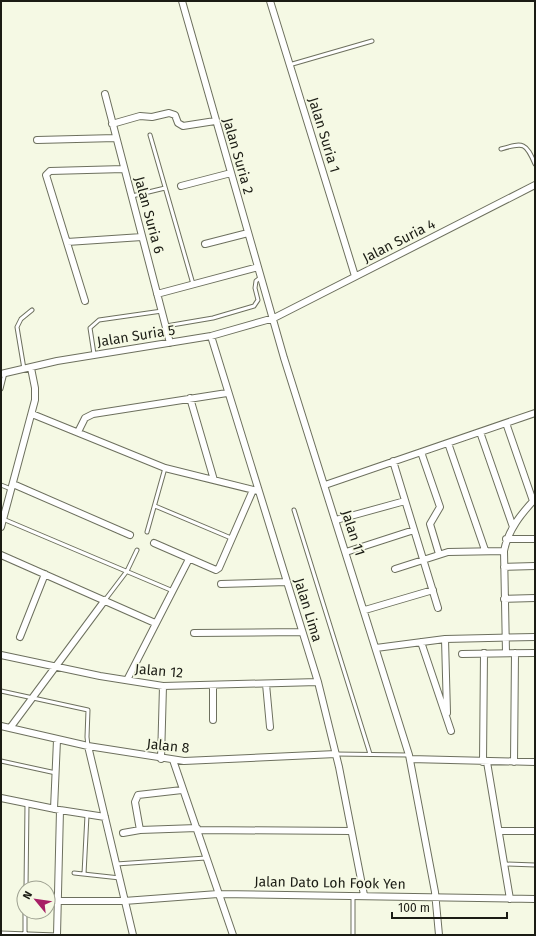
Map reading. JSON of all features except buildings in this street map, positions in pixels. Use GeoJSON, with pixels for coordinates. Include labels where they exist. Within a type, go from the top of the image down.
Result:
{"type":"FeatureCollection","features":[{"type":"Feature","properties":{"kind":"street","name":"Jalan Suria 2"},"geometry":{"type":"LineString","coordinates":[[182,1],[215,120],[274,318]]}},
{"type":"Feature","properties":{"kind":"street","name":"Jalan Suria 1"},"geometry":{"type":"LineString","coordinates":[[270,1],[355,276]]}},
{"type":"Feature","properties":{"kind":"street","name":"Jalan Suria 6"},"geometry":{"type":"LineString","coordinates":[[105,94],[170,342]]}},
{"type":"Feature","properties":{"kind":"street"},"geometry":{"type":"LineString","coordinates":[[112,124],[140,116],[152,117],[168,113],[175,115],[178,123],[183,126],[215,120]]}},
{"type":"Feature","properties":{"kind":"street"},"geometry":{"type":"LineString","coordinates":[[37,140],[116,138]]}},
{"type":"Feature","properties":{"kind":"street"},"geometry":{"type":"LineString","coordinates":[[85,301],[46,175],[50,171],[124,169]]}},
{"type":"Feature","properties":{"kind":"street"},"geometry":{"type":"LineString","coordinates":[[180,186],[231,173]]}},
{"type":"Feature","properties":{"kind":"street","name":"Jalan Suria 4"},"geometry":{"type":"LineString","coordinates":[[274,318],[535,185]]}},
{"type":"Feature","properties":{"kind":"street"},"geometry":{"type":"LineString","coordinates":[[205,244],[248,233]]}},
{"type":"Feature","properties":{"kind":"street"},"geometry":{"type":"LineString","coordinates":[[67,242],[142,237]]}},
{"type":"Feature","properties":{"kind":"street"},"geometry":{"type":"LineString","coordinates":[[157,294],[258,267]]}},
{"type":"Feature","properties":{"kind":"street","name":"Jalan Suria 5"},"geometry":{"type":"LineString","coordinates":[[3,373],[24,370],[57,361],[211,336],[274,318]]}},
{"type":"Feature","properties":{"kind":"street","name":"Jalan 11"},"geometry":{"type":"LineString","coordinates":[[274,318],[284,358],[365,610],[410,757],[436,898],[439,935]]}},
{"type":"Feature","properties":{"kind":"street","name":"Jalan Lima"},"geometry":{"type":"LineString","coordinates":[[211,336],[256,491],[287,582],[318,682],[336,754],[364,895]]}},
{"type":"Feature","properties":{"kind":"street"},"geometry":{"type":"LineString","coordinates":[[1,527],[32,414],[35,388],[31,368]]}},
{"type":"Feature","properties":{"kind":"street"},"geometry":{"type":"LineString","coordinates":[[78,432],[85,418],[93,414],[228,393]]}},
{"type":"Feature","properties":{"kind":"street"},"geometry":{"type":"LineString","coordinates":[[190,398],[214,480]]}},
{"type":"Feature","properties":{"kind":"street"},"geometry":{"type":"LineString","coordinates":[[325,485],[535,413]]}},
{"type":"Feature","properties":{"kind":"street"},"geometry":{"type":"LineString","coordinates":[[32,414],[165,468],[256,491],[231,538],[219,568],[216,570],[154,543]]}},
{"type":"Feature","properties":{"kind":"street"},"geometry":{"type":"LineString","coordinates":[[506,423],[534,500],[513,527],[506,539],[504,551],[506,653]]}},
{"type":"Feature","properties":{"kind":"street"},"geometry":{"type":"LineString","coordinates":[[480,432],[513,527]]}},
{"type":"Feature","properties":{"kind":"street"},"geometry":{"type":"LineString","coordinates":[[448,443],[485,550]]}},
{"type":"Feature","properties":{"kind":"street"},"geometry":{"type":"LineString","coordinates":[[421,452],[440,507],[430,524],[439,554]]}},
{"type":"Feature","properties":{"kind":"street"},"geometry":{"type":"LineString","coordinates":[[393,461],[438,608]]}},
{"type":"Feature","properties":{"kind":"street"},"geometry":{"type":"LineString","coordinates":[[12,486],[130,535]]}},
{"type":"Feature","properties":{"kind":"street"},"geometry":{"type":"LineString","coordinates":[[336,520],[405,501]]}},
{"type":"Feature","properties":{"kind":"street"},"geometry":{"type":"LineString","coordinates":[[346,552],[414,530]]}},
{"type":"Feature","properties":{"kind":"street"},"geometry":{"type":"LineString","coordinates":[[506,539],[535,538]]}},
{"type":"Feature","properties":{"kind":"street"},"geometry":{"type":"LineString","coordinates":[[395,568],[424,561],[439,554],[459,550],[504,551]]}},
{"type":"Feature","properties":{"kind":"street"},"geometry":{"type":"LineString","coordinates":[[1,555],[155,623]]}},
{"type":"Feature","properties":{"kind":"street"},"geometry":{"type":"LineString","coordinates":[[127,680],[189,559]]}},
{"type":"Feature","properties":{"kind":"street"},"geometry":{"type":"LineString","coordinates":[[504,567],[535,566]]}},
{"type":"Feature","properties":{"kind":"street"},"geometry":{"type":"LineString","coordinates":[[20,637],[45,574]]}},
{"type":"Feature","properties":{"kind":"street"},"geometry":{"type":"LineString","coordinates":[[221,584],[287,582]]}},
{"type":"Feature","properties":{"kind":"street"},"geometry":{"type":"LineString","coordinates":[[365,610],[433,590]]}},
{"type":"Feature","properties":{"kind":"street"},"geometry":{"type":"LineString","coordinates":[[504,599],[535,598]]}},
{"type":"Feature","properties":{"kind":"street"},"geometry":{"type":"LineString","coordinates":[[10,728],[105,600]]}},
{"type":"Feature","properties":{"kind":"street"},"geometry":{"type":"LineString","coordinates":[[194,633],[302,632]]}},
{"type":"Feature","properties":{"kind":"street"},"geometry":{"type":"LineString","coordinates":[[376,648],[445,639],[535,637]]}},
{"type":"Feature","properties":{"kind":"street"},"geometry":{"type":"LineString","coordinates":[[445,639],[447,720]]}},
{"type":"Feature","properties":{"kind":"street"},"geometry":{"type":"LineString","coordinates":[[421,642],[451,731]]}},
{"type":"Feature","properties":{"kind":"street"},"geometry":{"type":"LineString","coordinates":[[514,762],[515,653]]}},
{"type":"Feature","properties":{"kind":"street"},"geometry":{"type":"LineString","coordinates":[[462,654],[535,653]]}},
{"type":"Feature","properties":{"kind":"street"},"geometry":{"type":"LineString","coordinates":[[484,654],[485,762],[499,831],[510,899]]}},
{"type":"Feature","properties":{"kind":"street","name":"Jalan 12"},"geometry":{"type":"LineString","coordinates":[[1,655],[55,667],[163,686],[318,682]]}},
{"type":"Feature","properties":{"kind":"street"},"geometry":{"type":"LineString","coordinates":[[266,684],[270,726]]}},
{"type":"Feature","properties":{"kind":"street"},"geometry":{"type":"LineString","coordinates":[[212,720],[213,685]]}},
{"type":"Feature","properties":{"kind":"street"},"geometry":{"type":"LineString","coordinates":[[161,759],[163,686]]}},
{"type":"Feature","properties":{"kind":"street","name":"Jalan 8"},"geometry":{"type":"LineString","coordinates":[[1,726],[88,746],[161,759],[184,761],[336,754]]}},
{"type":"Feature","properties":{"kind":"street"},"geometry":{"type":"LineString","coordinates":[[57,740],[57,935]]}},
{"type":"Feature","properties":{"kind":"street"},"geometry":{"type":"LineString","coordinates":[[88,746],[133,935]]}},
{"type":"Feature","properties":{"kind":"street"},"geometry":{"type":"LineString","coordinates":[[410,757],[485,762],[535,762]]}},
{"type":"Feature","properties":{"kind":"street"},"geometry":{"type":"LineString","coordinates":[[173,760],[182,790],[197,829],[233,935]]}},
{"type":"Feature","properties":{"kind":"street"},"geometry":{"type":"LineString","coordinates":[[140,830],[135,802],[138,795],[182,790]]}},
{"type":"Feature","properties":{"kind":"street"},"geometry":{"type":"LineString","coordinates":[[1,798],[57,810],[105,817]]}},
{"type":"Feature","properties":{"kind":"street"},"geometry":{"type":"LineString","coordinates":[[123,833],[140,830],[197,829],[351,831]]}},
{"type":"Feature","properties":{"kind":"street"},"geometry":{"type":"LineString","coordinates":[[499,831],[535,831]]}},
{"type":"Feature","properties":{"kind":"street","name":"Jalan Dato Loh Fook Yen"},"geometry":{"type":"LineString","coordinates":[[58,901],[124,901],[218,894],[364,895],[436,898],[535,899]]}},
{"type":"Feature","properties":{"kind":"lane"},"geometry":{"type":"LineString","coordinates":[[289,65],[372,41]]}},
{"type":"Feature","properties":{"kind":"lane"},"geometry":{"type":"LineString","coordinates":[[150,135],[193,284]]}},
{"type":"Feature","properties":{"kind":"lane"},"geometry":{"type":"LineString","coordinates":[[501,149],[516,144],[524,145],[528,147],[535,164]]}},
{"type":"Feature","properties":{"kind":"lane"},"geometry":{"type":"LineString","coordinates":[[132,197],[166,188]]}},
{"type":"Feature","properties":{"kind":"lane"},"geometry":{"type":"LineString","coordinates":[[166,326],[213,318],[254,306],[258,300],[256,281],[261,278]]}},
{"type":"Feature","properties":{"kind":"lane"},"geometry":{"type":"LineString","coordinates":[[24,370],[17,327],[21,319],[32,310]]}},
{"type":"Feature","properties":{"kind":"lane"},"geometry":{"type":"LineString","coordinates":[[94,355],[90,328],[94,323],[99,320],[162,311]]}},
{"type":"Feature","properties":{"kind":"lane"},"geometry":{"type":"LineString","coordinates":[[1,389],[3,373]]}},
{"type":"Feature","properties":{"kind":"lane"},"geometry":{"type":"LineString","coordinates":[[147,532],[165,468]]}},
{"type":"Feature","properties":{"kind":"lane"},"geometry":{"type":"LineString","coordinates":[[1,485],[12,486]]}},
{"type":"Feature","properties":{"kind":"lane"},"geometry":{"type":"LineString","coordinates":[[154,506],[231,538]]}},
{"type":"Feature","properties":{"kind":"lane"},"geometry":{"type":"LineString","coordinates":[[294,510],[370,754]]}},
{"type":"Feature","properties":{"kind":"lane"},"geometry":{"type":"LineString","coordinates":[[3,519],[173,591]]}},
{"type":"Feature","properties":{"kind":"lane"},"geometry":{"type":"LineString","coordinates":[[105,600],[127,571],[137,550]]}},
{"type":"Feature","properties":{"kind":"lane"},"geometry":{"type":"LineString","coordinates":[[1,691],[88,710],[88,746]]}},
{"type":"Feature","properties":{"kind":"lane"},"geometry":{"type":"LineString","coordinates":[[336,754],[370,754],[410,757]]}},
{"type":"Feature","properties":{"kind":"lane"},"geometry":{"type":"LineString","coordinates":[[1,761],[56,773]]}},
{"type":"Feature","properties":{"kind":"lane"},"geometry":{"type":"LineString","coordinates":[[26,880],[27,803]]}},
{"type":"Feature","properties":{"kind":"lane"},"geometry":{"type":"LineString","coordinates":[[84,874],[87,815]]}},
{"type":"Feature","properties":{"kind":"lane"},"geometry":{"type":"LineString","coordinates":[[116,864],[207,858]]}},
{"type":"Feature","properties":{"kind":"lane"},"geometry":{"type":"LineString","coordinates":[[505,864],[535,865]]}},
{"type":"Feature","properties":{"kind":"lane"},"geometry":{"type":"LineString","coordinates":[[74,873],[120,878]]}},
{"type":"Feature","properties":{"kind":"lane"},"geometry":{"type":"LineString","coordinates":[[353,895],[353,935]]}},
{"type":"Feature","properties":{"kind":"lane"},"geometry":{"type":"LineString","coordinates":[[25,934],[26,920]]}},
{"type":"Feature","properties":{"kind":"lane"},"geometry":{"type":"LineString","coordinates":[[1,933],[57,935]]}}]}
